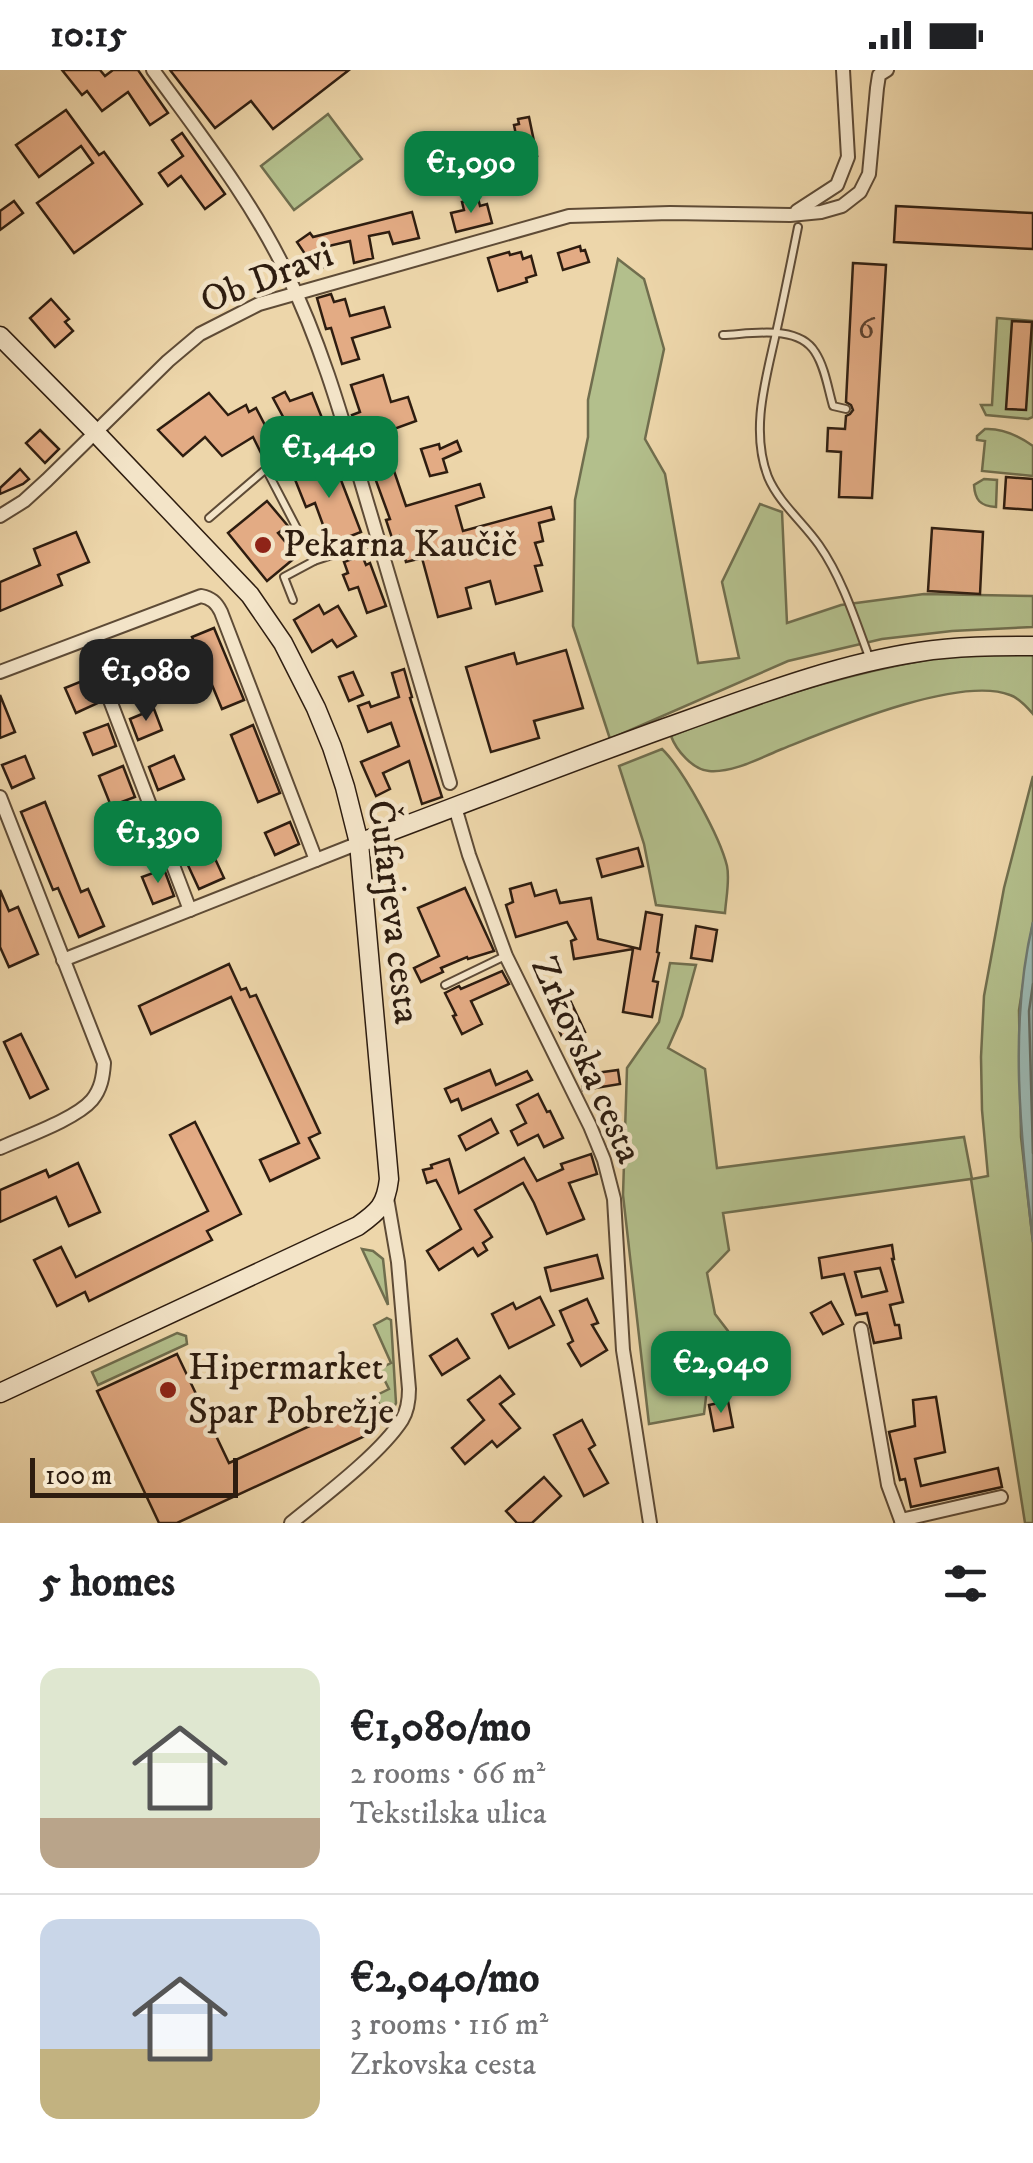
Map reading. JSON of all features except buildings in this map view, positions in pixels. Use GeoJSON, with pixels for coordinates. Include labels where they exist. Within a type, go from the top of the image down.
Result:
{"type":"FeatureCollection","features":[{"type":"Feature","properties":{"kind":"street"},"geometry":{"type":"LineString","coordinates":[[154,70],[266,233],[305,311],[345,427],[450,783]]}},
{"type":"Feature","properties":{"kind":"street"},"geometry":{"type":"LineString","coordinates":[[794,220],[837,184],[848,158],[843,70]]}},
{"type":"Feature","properties":{"kind":"street","name":"Ob Dravi"},"geometry":{"type":"LineString","coordinates":[[0,516],[24,501],[168,360],[200,334],[259,304],[568,216],[670,212],[794,220],[842,206],[860,192],[869,174],[879,75],[887,70]]}},
{"type":"Feature","properties":{"kind":"street","name":"Čufarjeva cesta"},"geometry":{"type":"LineString","coordinates":[[0,336],[250,595],[284,643],[316,708],[332,747],[359,843],[389,1179],[387,1198]]}},
{"type":"Feature","properties":{"kind":"street"},"geometry":{"type":"LineString","coordinates":[[0,672],[201,596],[209,598],[217,604],[316,860]]}},
{"type":"Feature","properties":{"kind":"street"},"geometry":{"type":"LineString","coordinates":[[87,640],[190,910]]}},
{"type":"Feature","properties":{"kind":"street"},"geometry":{"type":"LineString","coordinates":[[62,960],[620,744],[778,689],[918,652],[1033,646]]}},
{"type":"Feature","properties":{"kind":"street"},"geometry":{"type":"LineString","coordinates":[[0,797],[6,826],[104,1063],[102,1082],[94,1098],[82,1109],[0,1148]]}},
{"type":"Feature","properties":{"kind":"street","name":"Zrkovska cesta"},"geometry":{"type":"LineString","coordinates":[[455,807],[506,956],[604,1160],[614,1198],[623,1350],[652,1523]]}},
{"type":"Feature","properties":{"kind":"street"},"geometry":{"type":"LineString","coordinates":[[0,1394],[358,1226],[387,1198]]}},
{"type":"Feature","properties":{"kind":"street"},"geometry":{"type":"LineString","coordinates":[[291,1523],[384,1442],[403,1419],[408,1406],[410,1389],[398,1262],[387,1198]]}},
{"type":"Feature","properties":{"kind":"street"},"geometry":{"type":"LineString","coordinates":[[860,1328],[888,1485],[901,1522],[1001,1497]]}},
{"type":"Feature","properties":{"kind":"lane"},"geometry":{"type":"LineString","coordinates":[[794,220],[776,333],[761,396],[763,460],[770,481],[786,506],[828,559],[870,663]]}},
{"type":"Feature","properties":{"kind":"lane"},"geometry":{"type":"LineString","coordinates":[[723,336],[776,333],[808,342],[818,355],[833,406],[846,409]]}},
{"type":"Feature","properties":{"kind":"lane"},"geometry":{"type":"LineString","coordinates":[[209,518],[266,469],[345,427]]}},
{"type":"Feature","properties":{"kind":"lane"},"geometry":{"type":"LineString","coordinates":[[266,469],[314,561]]}},
{"type":"Feature","properties":{"kind":"lane"},"geometry":{"type":"LineString","coordinates":[[293,600],[284,577],[314,561],[378,540]]}},
{"type":"Feature","properties":{"kind":"lane"},"geometry":{"type":"LineString","coordinates":[[445,984],[506,956]]}},
{"type":"Feature","properties":{"kind":"green space"},"geometry":{"type":"Polygon","coordinates":[[[328,114],[362,159],[294,210],[261,166],[328,114]]]}},
{"type":"Feature","properties":{"kind":"green space"},"geometry":{"type":"Polygon","coordinates":[[[618,259],[644,279],[664,349],[645,439],[665,474],[698,663],[739,658],[722,582],[760,504],[782,512],[787,623],[841,605],[924,594],[1033,596],[1033,627],[882,639],[788,661],[610,739],[573,626],[575,500],[588,437],[588,400],[618,259]]]}},
{"type":"Feature","properties":{"kind":"green space"},"geometry":{"type":"Polygon","coordinates":[[[997,318],[1033,321],[1033,417],[1028,419],[986,415],[981,405],[992,405],[997,318]]]}},
{"type":"Feature","properties":{"kind":"green space"},"geometry":{"type":"Polygon","coordinates":[[[985,429],[1010,433],[1033,446],[1033,476],[982,471],[985,441],[977,440],[977,436],[985,429]]]}},
{"type":"Feature","properties":{"kind":"green space"},"geometry":{"type":"Polygon","coordinates":[[[984,479],[997,480],[996,507],[982,504],[976,495],[974,485],[984,479]]]}},
{"type":"Feature","properties":{"kind":"green space"},"geometry":{"type":"Polygon","coordinates":[[[981,652],[1033,653],[1033,714],[1010,695],[960,692],[896,707],[718,771],[703,770],[691,763],[671,736],[823,684],[901,665],[981,652]]]}},
{"type":"Feature","properties":{"kind":"green space"},"geometry":{"type":"Polygon","coordinates":[[[662,749],[690,787],[723,853],[728,877],[725,913],[656,905],[644,844],[619,766],[662,749]]]}},
{"type":"Feature","properties":{"kind":"green space"},"geometry":{"type":"Polygon","coordinates":[[[1033,776],[1033,922],[1019,1010],[1021,1137],[1033,1243],[1033,1523],[1025,1523],[971,1179],[723,1213],[729,1250],[707,1273],[715,1314],[728,1331],[727,1365],[708,1380],[704,1414],[649,1424],[623,1195],[627,1068],[659,1022],[670,963],[696,965],[682,1016],[668,1048],[705,1069],[717,1168],[964,1137],[972,1179],[988,1176],[982,1110],[984,996],[1004,888],[1033,776]]]}},
{"type":"Feature","properties":{"kind":"green space"},"geometry":{"type":"Polygon","coordinates":[[[362,1249],[383,1259],[388,1305],[362,1249]]]}},
{"type":"Feature","properties":{"kind":"green space"},"geometry":{"type":"Polygon","coordinates":[[[387,1318],[391,1320],[396,1403],[388,1421],[375,1396],[389,1389],[379,1369],[391,1363],[374,1325],[387,1318]]]}},
{"type":"Feature","properties":{"kind":"green space"},"geometry":{"type":"Polygon","coordinates":[[[177,1333],[186,1336],[187,1344],[98,1385],[92,1372],[177,1333]]]}},
{"type":"Feature","properties":{"kind":"water"},"geometry":{"type":"Polygon","coordinates":[[[1033,922],[1033,1242],[1021,1122],[1019,1042],[1025,962],[1033,922]]]}},
{"type":"Feature","properties":{"kind":"place","name":"Pekarna Kaučič"},"geometry":{"type":"Point","coordinates":[263,545]}},
{"type":"Feature","properties":{"kind":"place","name":"Hipermarket Spar Pobrežje"},"geometry":{"type":"Point","coordinates":[168,1390]}}]}
